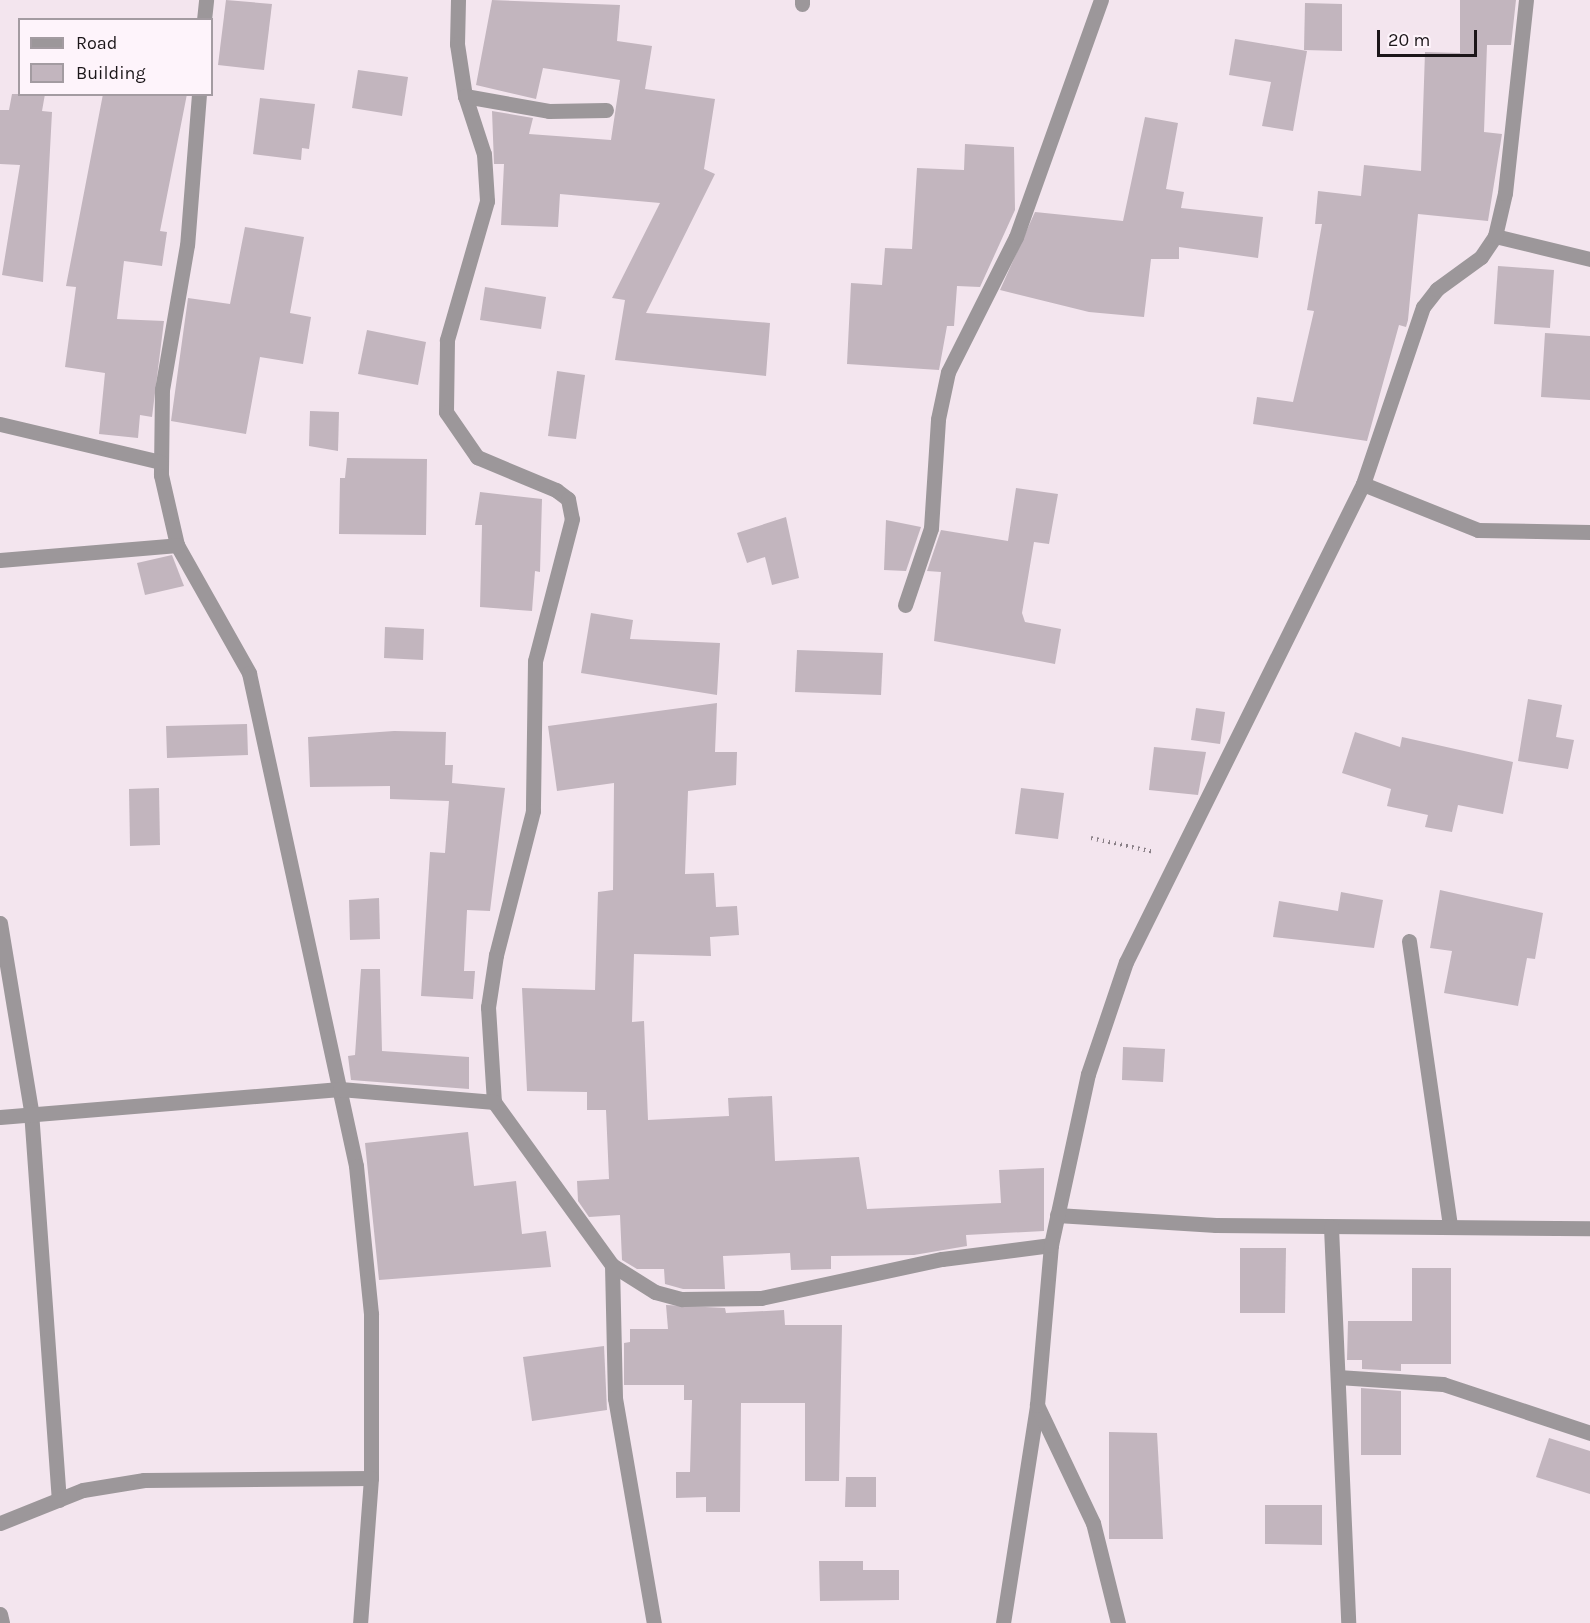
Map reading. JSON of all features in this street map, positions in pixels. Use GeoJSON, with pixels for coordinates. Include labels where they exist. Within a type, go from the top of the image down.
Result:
{"type":"FeatureCollection","features":[{"type":"Feature","properties":{"kind":"street"},"geometry":{"type":"LineString","coordinates":[[204,18],[206,0]]}},
{"type":"Feature","properties":{"kind":"street"},"geometry":{"type":"LineString","coordinates":[[458,0],[456,44],[465,96],[484,154],[487,201],[447,340],[446,412],[477,457],[556,490],[568,499],[572,519],[535,661],[533,811],[491,986],[494,1102],[612,1265],[655,1293],[717,1300],[761,1298],[942,1259],[1051,1245]]}},
{"type":"Feature","properties":{"kind":"street"},"geometry":{"type":"LineString","coordinates":[[905,605],[931,528],[938,419],[948,372],[1016,237],[1101,0]]}},
{"type":"Feature","properties":{"kind":"street"},"geometry":{"type":"LineString","coordinates":[[1003,1623],[1037,1405],[1051,1245],[1103,1029],[1126,962],[1363,484],[1423,307],[1437,289],[1481,257],[1495,236],[1510,157],[1526,0]]}},
{"type":"Feature","properties":{"kind":"street"},"geometry":{"type":"LineString","coordinates":[[199,96],[187,246],[162,389],[161,462],[177,545],[249,674],[357,1166],[370,1314],[371,1478],[360,1623]]}},
{"type":"Feature","properties":{"kind":"street"},"geometry":{"type":"LineString","coordinates":[[465,96],[549,111],[606,110]]}},
{"type":"Feature","properties":{"kind":"street"},"geometry":{"type":"LineString","coordinates":[[1495,236],[1590,259]]}},
{"type":"Feature","properties":{"kind":"street"},"geometry":{"type":"LineString","coordinates":[[0,424],[161,462]]}},
{"type":"Feature","properties":{"kind":"street"},"geometry":{"type":"LineString","coordinates":[[1363,484],[1478,530],[1590,532]]}},
{"type":"Feature","properties":{"kind":"street"},"geometry":{"type":"LineString","coordinates":[[0,560],[177,545]]}},
{"type":"Feature","properties":{"kind":"street"},"geometry":{"type":"LineString","coordinates":[[0,923],[31,1111],[58,1500]]}},
{"type":"Feature","properties":{"kind":"street"},"geometry":{"type":"LineString","coordinates":[[1409,941],[1450,1224]]}},
{"type":"Feature","properties":{"kind":"street"},"geometry":{"type":"LineString","coordinates":[[0,1117],[31,1111],[340,1089],[494,1102]]}},
{"type":"Feature","properties":{"kind":"street"},"geometry":{"type":"LineString","coordinates":[[1057,1215],[1331,1227],[1450,1224],[1590,1228]]}},
{"type":"Feature","properties":{"kind":"street"},"geometry":{"type":"LineString","coordinates":[[1331,1227],[1348,1623]]}},
{"type":"Feature","properties":{"kind":"street"},"geometry":{"type":"LineString","coordinates":[[612,1265],[615,1398],[654,1623]]}},
{"type":"Feature","properties":{"kind":"street"},"geometry":{"type":"LineString","coordinates":[[1338,1377],[1443,1384],[1590,1433]]}},
{"type":"Feature","properties":{"kind":"street"},"geometry":{"type":"LineString","coordinates":[[1037,1405],[1093,1523],[1118,1623]]}},
{"type":"Feature","properties":{"kind":"street"},"geometry":{"type":"LineString","coordinates":[[0,1523],[58,1500],[144,1480],[371,1478]]}},
{"type":"Feature","properties":{"kind":"street"},"geometry":{"type":"LineString","coordinates":[[0,1614],[2,1623]]}},
{"type":"Feature","properties":{"kind":"path"},"geometry":{"type":"LineString","coordinates":[[1091,838],[1178,858]]}},
{"type":"Feature","properties":{"kind":"building"},"geometry":{"type":"Polygon","coordinates":[[[226,0],[272,4],[264,70],[218,65],[226,0]]]}},
{"type":"Feature","properties":{"kind":"building"},"geometry":{"type":"Polygon","coordinates":[[[492,0],[620,5],[617,41],[652,46],[645,89],[715,99],[704,169],[715,174],[646,313],[770,323],[766,376],[615,360],[625,300],[612,298],[660,203],[560,194],[558,227],[501,225],[504,164],[494,164],[492,111],[533,118],[529,134],[611,140],[620,80],[543,68],[536,99],[476,85],[492,0]]]}},
{"type":"Feature","properties":{"kind":"building"},"geometry":{"type":"Polygon","coordinates":[[[1460,0],[1516,0],[1511,45],[1487,45],[1484,132],[1502,134],[1488,221],[1418,214],[1408,320],[1406,327],[1399,325],[1367,441],[1253,424],[1257,397],[1293,402],[1314,311],[1307,310],[1322,224],[1315,224],[1318,191],[1361,196],[1364,165],[1421,171],[1425,52],[1460,53],[1460,0]]]}},
{"type":"Feature","properties":{"kind":"building"},"geometry":{"type":"Polygon","coordinates":[[[1305,3],[1342,4],[1342,51],[1304,50],[1305,3]]]}},
{"type":"Feature","properties":{"kind":"building"},"geometry":{"type":"Polygon","coordinates":[[[1235,39],[1307,51],[1293,131],[1262,126],[1271,82],[1229,75],[1235,39]]]}},
{"type":"Feature","properties":{"kind":"building"},"geometry":{"type":"Polygon","coordinates":[[[358,70],[408,77],[402,116],[352,108],[358,70]]]}},
{"type":"Feature","properties":{"kind":"building"},"geometry":{"type":"Polygon","coordinates":[[[12,94],[18,94],[18,96],[45,96],[42,111],[52,112],[43,282],[2,275],[20,165],[0,164],[0,110],[9,110],[12,94]]]}},
{"type":"Feature","properties":{"kind":"building"},"geometry":{"type":"Polygon","coordinates":[[[103,96],[187,96],[160,231],[167,232],[162,266],[124,261],[117,319],[164,321],[152,417],[140,415],[138,438],[99,434],[105,373],[65,367],[76,287],[66,286],[103,96]]]}},
{"type":"Feature","properties":{"kind":"building"},"geometry":{"type":"Polygon","coordinates":[[[260,98],[315,104],[309,149],[302,148],[301,160],[253,154],[260,98]]]}},
{"type":"Feature","properties":{"kind":"building"},"geometry":{"type":"Polygon","coordinates":[[[1145,117],[1178,123],[1166,189],[1184,192],[1181,208],[1263,217],[1258,258],[1179,247],[1179,259],[1151,259],[1144,317],[1089,312],[1000,290],[1035,212],[1123,221],[1145,117]]]}},
{"type":"Feature","properties":{"kind":"building"},"geometry":{"type":"Polygon","coordinates":[[[965,144],[1014,147],[1015,210],[980,287],[957,286],[954,326],[947,326],[939,370],[847,364],[851,283],[882,285],[885,248],[912,249],[917,168],[964,170],[965,144]]]}},
{"type":"Feature","properties":{"kind":"building"},"geometry":{"type":"Polygon","coordinates":[[[245,227],[304,237],[290,313],[311,317],[303,364],[260,357],[246,434],[171,421],[188,298],[230,304],[245,227]]]}},
{"type":"Feature","properties":{"kind":"building"},"geometry":{"type":"Polygon","coordinates":[[[1498,266],[1554,270],[1550,328],[1494,324],[1498,266]]]}},
{"type":"Feature","properties":{"kind":"building"},"geometry":{"type":"Polygon","coordinates":[[[485,287],[546,297],[541,329],[480,320],[485,287]]]}},
{"type":"Feature","properties":{"kind":"building"},"geometry":{"type":"Polygon","coordinates":[[[367,330],[426,342],[418,385],[358,374],[367,330]]]}},
{"type":"Feature","properties":{"kind":"building"},"geometry":{"type":"Polygon","coordinates":[[[1545,333],[1590,336],[1590,400],[1541,397],[1545,333]]]}},
{"type":"Feature","properties":{"kind":"building"},"geometry":{"type":"Polygon","coordinates":[[[557,371],[585,375],[576,439],[548,436],[557,371]]]}},
{"type":"Feature","properties":{"kind":"building"},"geometry":{"type":"Polygon","coordinates":[[[310,411],[339,412],[338,451],[309,446],[310,411]]]}},
{"type":"Feature","properties":{"kind":"building"},"geometry":{"type":"Polygon","coordinates":[[[347,458],[427,459],[426,535],[339,534],[340,478],[345,478],[347,458]]]}},
{"type":"Feature","properties":{"kind":"building"},"geometry":{"type":"Polygon","coordinates":[[[1016,488],[1058,494],[1049,544],[1034,542],[1022,613],[1025,622],[1061,629],[1055,664],[934,641],[941,572],[927,571],[941,530],[1008,541],[1016,488]]]}},
{"type":"Feature","properties":{"kind":"building"},"geometry":{"type":"Polygon","coordinates":[[[480,492],[542,499],[540,572],[535,571],[532,611],[480,607],[482,525],[475,525],[480,492]]]}},
{"type":"Feature","properties":{"kind":"building"},"geometry":{"type":"Polygon","coordinates":[[[786,517],[799,578],[772,585],[765,557],[747,563],[737,533],[786,517]]]}},
{"type":"Feature","properties":{"kind":"building"},"geometry":{"type":"Polygon","coordinates":[[[886,520],[921,527],[906,571],[884,570],[886,520]]]}},
{"type":"Feature","properties":{"kind":"building"},"geometry":{"type":"Polygon","coordinates":[[[172,555],[184,586],[145,595],[137,563],[172,555]]]}},
{"type":"Feature","properties":{"kind":"building"},"geometry":{"type":"Polygon","coordinates":[[[591,613],[633,620],[630,639],[720,643],[717,695],[581,673],[591,613]]]}},
{"type":"Feature","properties":{"kind":"building"},"geometry":{"type":"Polygon","coordinates":[[[385,627],[424,629],[423,660],[384,658],[385,627]]]}},
{"type":"Feature","properties":{"kind":"building"},"geometry":{"type":"Polygon","coordinates":[[[797,650],[883,653],[881,695],[795,692],[797,650]]]}},
{"type":"Feature","properties":{"kind":"building"},"geometry":{"type":"Polygon","coordinates":[[[1528,699],[1562,705],[1556,737],[1574,740],[1568,769],[1518,761],[1528,699]]]}},
{"type":"Feature","properties":{"kind":"building"},"geometry":{"type":"Polygon","coordinates":[[[717,703],[715,752],[737,752],[736,785],[688,791],[685,874],[714,873],[716,907],[737,906],[739,935],[710,937],[711,956],[634,954],[632,1022],[644,1021],[648,1120],[729,1116],[728,1098],[772,1096],[775,1161],[859,1157],[867,1209],[1001,1203],[999,1170],[1044,1168],[1044,1231],[966,1235],[967,1246],[914,1255],[831,1256],[831,1269],[791,1270],[790,1253],[723,1256],[725,1289],[683,1289],[665,1284],[664,1269],[637,1269],[622,1260],[620,1215],[589,1217],[578,1201],[577,1181],[609,1179],[606,1110],[587,1110],[587,1092],[527,1091],[522,988],[595,990],[598,892],[613,890],[614,783],[557,791],[548,726],[717,703]]]}},
{"type":"Feature","properties":{"kind":"building"},"geometry":{"type":"Polygon","coordinates":[[[1196,708],[1225,712],[1220,744],[1191,740],[1196,708]]]}},
{"type":"Feature","properties":{"kind":"building"},"geometry":{"type":"Polygon","coordinates":[[[247,724],[248,755],[167,758],[166,726],[247,724]]]}},
{"type":"Feature","properties":{"kind":"building"},"geometry":{"type":"Polygon","coordinates":[[[394,731],[446,732],[445,765],[453,765],[452,783],[505,788],[490,911],[467,910],[464,971],[475,971],[473,999],[421,996],[430,852],[445,853],[449,801],[390,799],[390,786],[310,787],[308,737],[394,731]]]}},
{"type":"Feature","properties":{"kind":"building"},"geometry":{"type":"Polygon","coordinates":[[[1355,732],[1400,747],[1402,737],[1513,762],[1503,814],[1458,805],[1452,832],[1425,827],[1428,815],[1387,806],[1391,789],[1342,773],[1355,732]]]}},
{"type":"Feature","properties":{"kind":"building"},"geometry":{"type":"Polygon","coordinates":[[[1154,747],[1206,752],[1198,795],[1149,790],[1154,747]]]}},
{"type":"Feature","properties":{"kind":"building"},"geometry":{"type":"Polygon","coordinates":[[[159,788],[160,845],[130,846],[129,789],[159,788]]]}},
{"type":"Feature","properties":{"kind":"building"},"geometry":{"type":"Polygon","coordinates":[[[1021,788],[1064,793],[1058,839],[1015,834],[1021,788]]]}},
{"type":"Feature","properties":{"kind":"building"},"geometry":{"type":"Polygon","coordinates":[[[1440,890],[1543,913],[1535,959],[1527,958],[1518,1006],[1444,993],[1452,951],[1430,948],[1440,890]]]}},
{"type":"Feature","properties":{"kind":"building"},"geometry":{"type":"Polygon","coordinates":[[[1341,892],[1383,900],[1374,948],[1273,937],[1279,901],[1338,911],[1341,892]]]}},
{"type":"Feature","properties":{"kind":"building"},"geometry":{"type":"Polygon","coordinates":[[[379,898],[380,939],[350,940],[349,900],[379,898]]]}},
{"type":"Feature","properties":{"kind":"building"},"geometry":{"type":"Polygon","coordinates":[[[361,969],[380,969],[382,1051],[469,1057],[469,1089],[351,1080],[348,1056],[355,1055],[361,969]]]}},
{"type":"Feature","properties":{"kind":"building"},"geometry":{"type":"Polygon","coordinates":[[[1123,1047],[1165,1049],[1163,1082],[1122,1080],[1123,1047]]]}},
{"type":"Feature","properties":{"kind":"building"},"geometry":{"type":"Polygon","coordinates":[[[468,1132],[474,1186],[516,1181],[522,1234],[546,1231],[551,1267],[379,1280],[365,1143],[468,1132]]]}},
{"type":"Feature","properties":{"kind":"building"},"geometry":{"type":"Polygon","coordinates":[[[1240,1248],[1286,1248],[1285,1313],[1240,1313],[1240,1248]]]}},
{"type":"Feature","properties":{"kind":"building"},"geometry":{"type":"Polygon","coordinates":[[[1412,1268],[1451,1268],[1451,1364],[1401,1364],[1401,1371],[1362,1369],[1362,1360],[1347,1360],[1348,1321],[1412,1321],[1412,1268]]]}},
{"type":"Feature","properties":{"kind":"building"},"geometry":{"type":"Polygon","coordinates":[[[666,1305],[725,1308],[726,1313],[784,1310],[785,1325],[842,1325],[839,1481],[805,1481],[805,1403],[741,1403],[740,1512],[706,1512],[706,1497],[676,1498],[676,1472],[690,1472],[692,1400],[684,1400],[684,1385],[624,1385],[624,1343],[630,1342],[630,1329],[668,1329],[666,1305]]]}},
{"type":"Feature","properties":{"kind":"building"},"geometry":{"type":"Polygon","coordinates":[[[604,1346],[607,1410],[532,1421],[523,1357],[604,1346]]]}},
{"type":"Feature","properties":{"kind":"building"},"geometry":{"type":"Polygon","coordinates":[[[1361,1388],[1401,1391],[1401,1455],[1361,1455],[1361,1388]]]}},
{"type":"Feature","properties":{"kind":"building"},"geometry":{"type":"Polygon","coordinates":[[[1109,1432],[1157,1433],[1163,1539],[1109,1539],[1109,1432]]]}},
{"type":"Feature","properties":{"kind":"building"},"geometry":{"type":"Polygon","coordinates":[[[1549,1438],[1590,1451],[1590,1494],[1536,1477],[1549,1438]]]}},
{"type":"Feature","properties":{"kind":"building"},"geometry":{"type":"Polygon","coordinates":[[[846,1477],[876,1477],[876,1507],[845,1507],[846,1477]]]}},
{"type":"Feature","properties":{"kind":"building"},"geometry":{"type":"Polygon","coordinates":[[[1265,1505],[1322,1505],[1322,1545],[1265,1544],[1265,1505]]]}},
{"type":"Feature","properties":{"kind":"building"},"geometry":{"type":"Polygon","coordinates":[[[819,1561],[863,1561],[863,1570],[899,1570],[899,1600],[820,1601],[819,1561]]]}}]}
